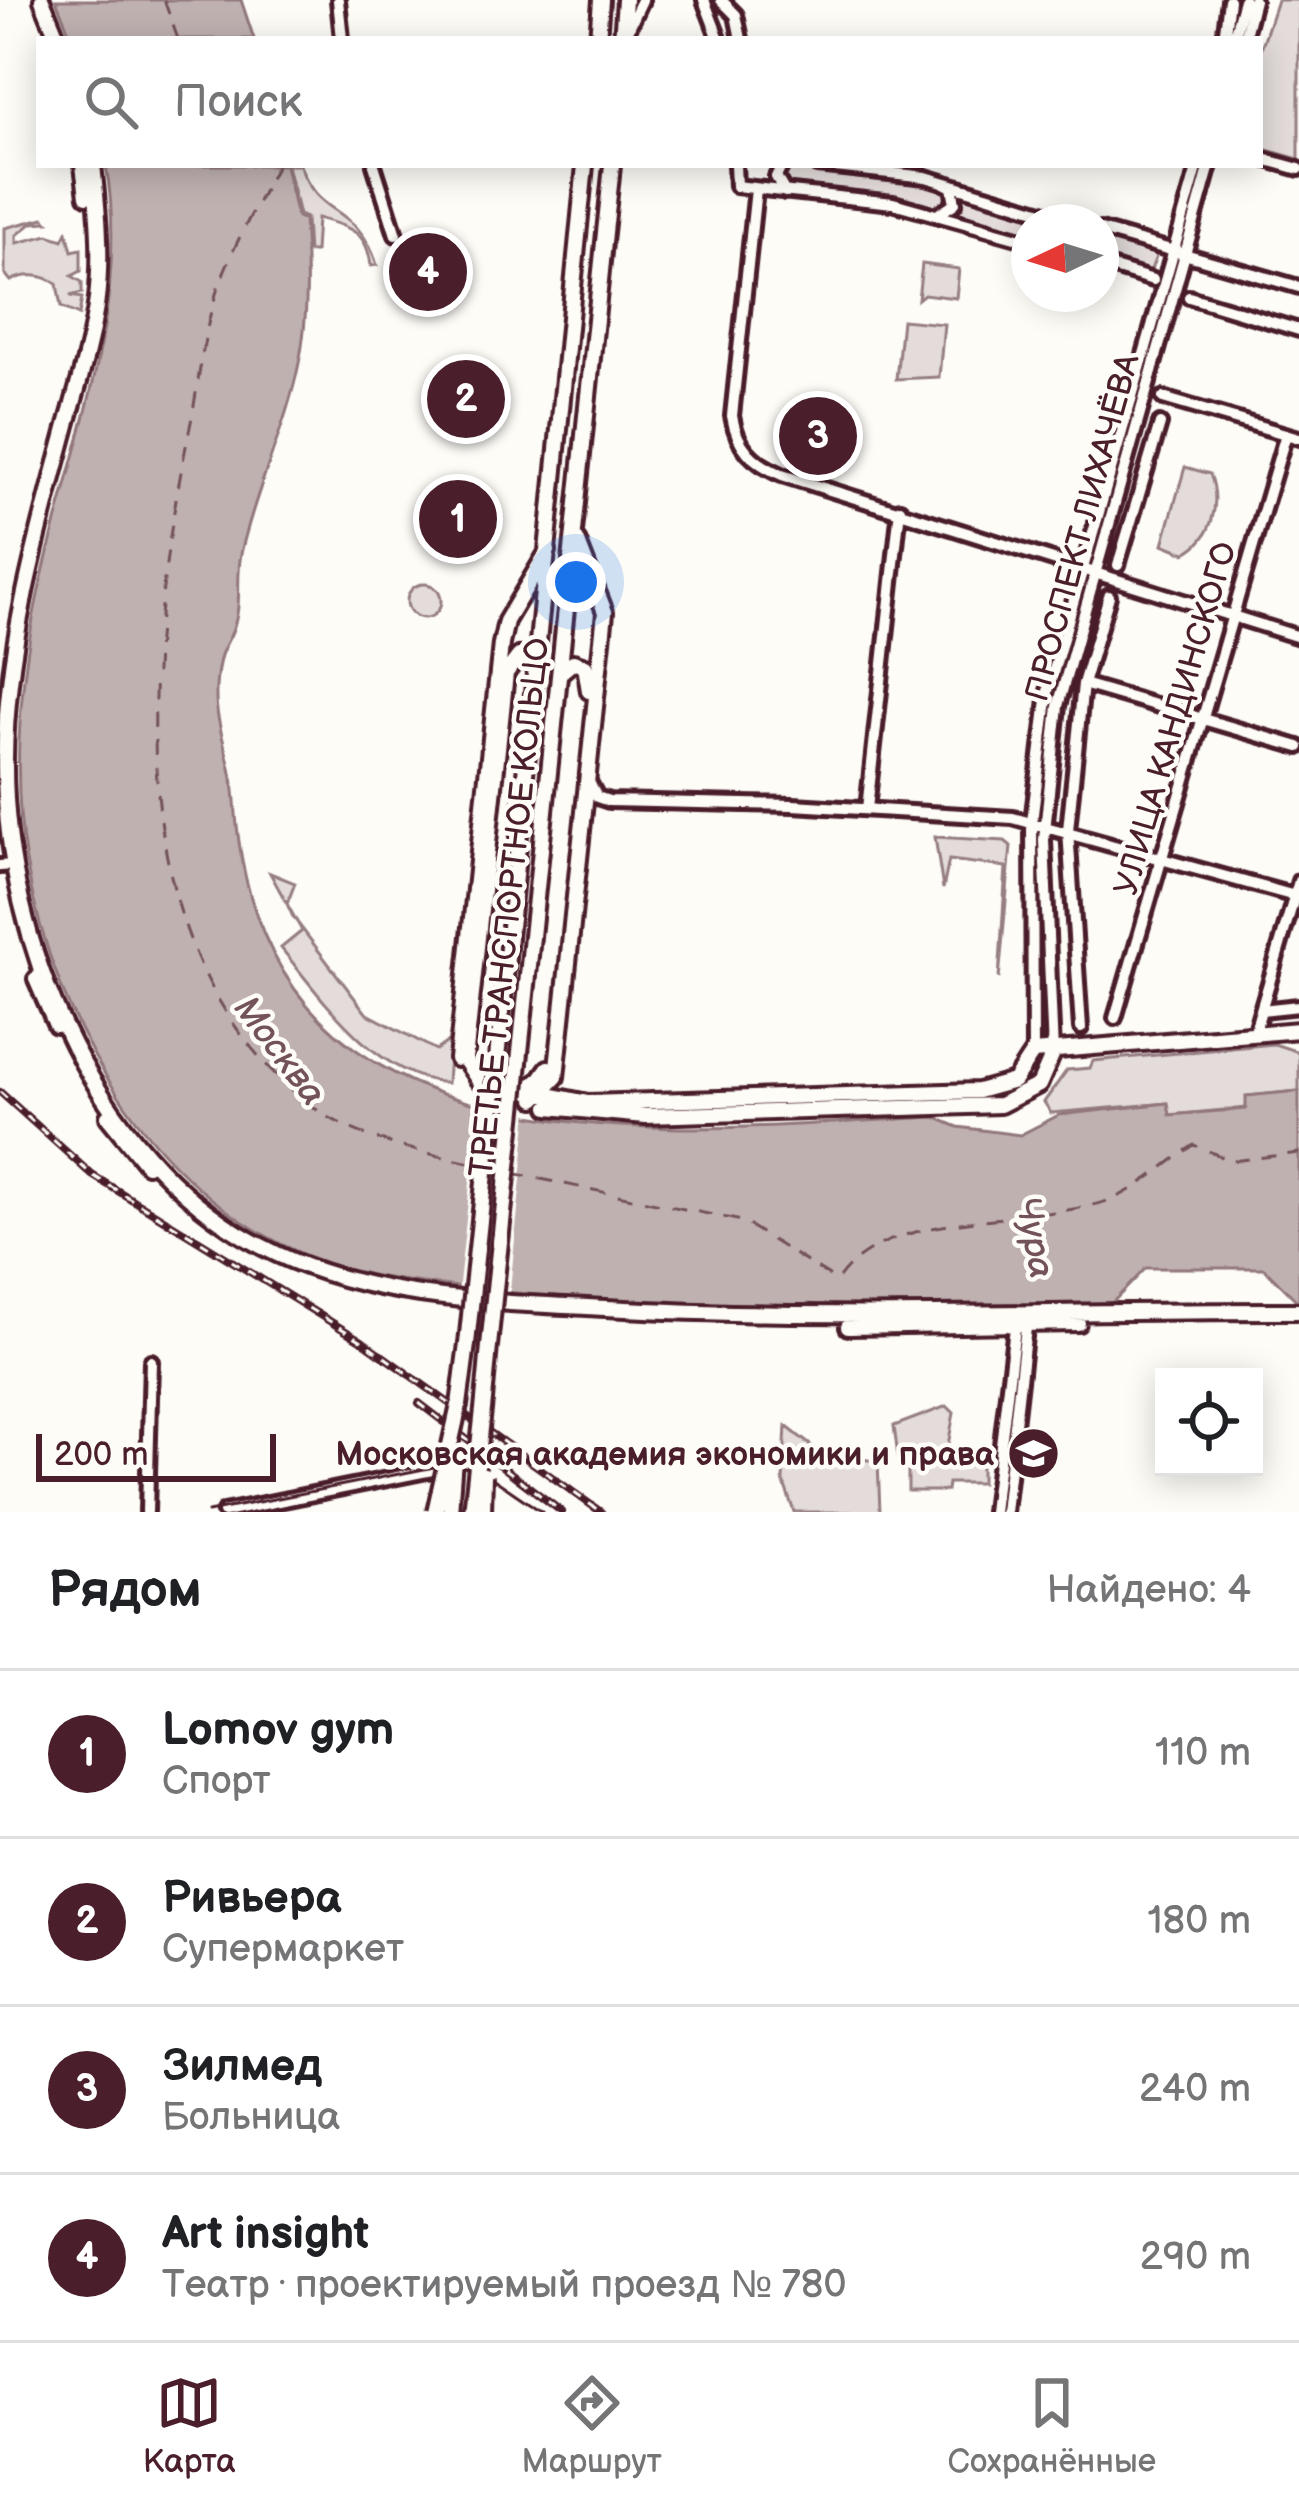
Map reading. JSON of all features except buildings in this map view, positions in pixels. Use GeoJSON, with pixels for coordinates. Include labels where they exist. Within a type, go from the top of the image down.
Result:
{"type":"FeatureCollection","features":[{"type":"Feature","properties":{"kind":"main road"},"geometry":{"type":"LineString","coordinates":[[33,0],[48,36]]}},
{"type":"Feature","properties":{"kind":"main road"},"geometry":{"type":"LineString","coordinates":[[42,0],[57,36]]}},
{"type":"Feature","properties":{"kind":"main road"},"geometry":{"type":"LineString","coordinates":[[598,36],[601,0]]}},
{"type":"Feature","properties":{"kind":"main road"},"geometry":{"type":"LineString","coordinates":[[622,36],[625,0]]}},
{"type":"Feature","properties":{"kind":"main road"},"geometry":{"type":"LineString","coordinates":[[0,699],[29,532],[86,318],[90,214],[83,168]]}},
{"type":"Feature","properties":{"kind":"main road"},"geometry":{"type":"LineString","coordinates":[[6,866],[9,692],[39,530],[94,320],[99,236],[93,168]]}},
{"type":"Feature","properties":{"kind":"main road","name":"ТРЕТЬЕ ТРАНСПОРТНОЕ КОЛЬЦО"},"geometry":{"type":"LineString","coordinates":[[450,1512],[538,674],[585,168]]}},
{"type":"Feature","properties":{"kind":"main road","name":"ТРЕТЬЕ ТРАНСПОРТНОЕ КОЛЬЦО"},"geometry":{"type":"LineString","coordinates":[[472,1512],[612,168]]}},
{"type":"Feature","properties":{"kind":"main road"},"geometry":{"type":"LineString","coordinates":[[550,1093],[605,612],[575,535]]}},
{"type":"Feature","properties":{"kind":"main road"},"geometry":{"type":"LineString","coordinates":[[548,551],[504,626],[457,1035],[459,1069],[470,1085],[550,1093],[990,1090],[1014,1081],[1033,1052],[1299,1030]]}},
{"type":"Feature","properties":{"kind":"main road"},"geometry":{"type":"LineString","coordinates":[[538,674],[528,658],[519,656],[506,673],[464,1060],[474,1079],[659,1116],[1000,1105],[1021,1099],[1039,1085],[1053,1052]]}},
{"type":"Feature","properties":{"kind":"main road"},"geometry":{"type":"LineString","coordinates":[[550,1093],[590,678],[585,666],[573,662],[559,677]]}},
{"type":"Feature","properties":{"kind":"main road"},"geometry":{"type":"LineString","coordinates":[[0,831],[30,964],[77,1066],[136,1154],[180,1198],[260,1255],[326,1282],[388,1298],[783,1327],[1299,1315]]}},
{"type":"Feature","properties":{"kind":"main road"},"geometry":{"type":"LineString","coordinates":[[483,1512],[484,1400]]}},
{"type":"Feature","properties":{"kind":"main road"},"geometry":{"type":"LineString","coordinates":[[435,1512],[459,1406]]}},
{"type":"Feature","properties":{"kind":"street"},"geometry":{"type":"LineString","coordinates":[[338,0],[342,36]]}},
{"type":"Feature","properties":{"kind":"street"},"geometry":{"type":"LineString","coordinates":[[624,36],[642,0]]}},
{"type":"Feature","properties":{"kind":"street"},"geometry":{"type":"LineString","coordinates":[[704,0],[718,34],[729,24],[740,35]]}},
{"type":"Feature","properties":{"kind":"street"},"geometry":{"type":"LineString","coordinates":[[721,0],[736,15],[740,35]]}},
{"type":"Feature","properties":{"kind":"street"},"geometry":{"type":"LineString","coordinates":[[1224,36],[1229,0]]}},
{"type":"Feature","properties":{"kind":"street"},"geometry":{"type":"LineString","coordinates":[[1234,36],[1244,0]]}},
{"type":"Feature","properties":{"kind":"street"},"geometry":{"type":"LineString","coordinates":[[1245,36],[1254,0]]}},
{"type":"Feature","properties":{"kind":"street"},"geometry":{"type":"LineString","coordinates":[[1263,159],[1299,170]]}},
{"type":"Feature","properties":{"kind":"street"},"geometry":{"type":"LineString","coordinates":[[375,168],[396,235]]}},
{"type":"Feature","properties":{"kind":"street"},"geometry":{"type":"LineString","coordinates":[[735,168],[736,186],[940,213],[1011,235]]}},
{"type":"Feature","properties":{"kind":"street"},"geometry":{"type":"LineString","coordinates":[[780,168],[776,177],[784,192]]}},
{"type":"Feature","properties":{"kind":"street"},"geometry":{"type":"LineString","coordinates":[[840,168],[942,181],[1017,204]]}},
{"type":"Feature","properties":{"kind":"street","name":"ПРОСПЕКТ ЛИХАЧЁВА"},"geometry":{"type":"LineString","coordinates":[[1180,252],[1197,168]]}},
{"type":"Feature","properties":{"kind":"street","name":"ПРОСПЕКТ ЛИХАЧЁВА"},"geometry":{"type":"LineString","coordinates":[[1033,1052],[1044,710],[1209,168]]}},
{"type":"Feature","properties":{"kind":"street"},"geometry":{"type":"LineString","coordinates":[[940,213],[955,203],[952,187],[942,181]]}},
{"type":"Feature","properties":{"kind":"street"},"geometry":{"type":"LineString","coordinates":[[756,189],[733,398],[735,434],[753,460],[770,470],[1086,573],[1299,637]]}},
{"type":"Feature","properties":{"kind":"street"},"geometry":{"type":"LineString","coordinates":[[1119,235],[1299,287]]}},
{"type":"Feature","properties":{"kind":"street"},"geometry":{"type":"LineString","coordinates":[[1119,270],[1153,280]]}},
{"type":"Feature","properties":{"kind":"street"},"geometry":{"type":"LineString","coordinates":[[1189,297],[1299,330]]}},
{"type":"Feature","properties":{"kind":"street"},"geometry":{"type":"LineString","coordinates":[[1163,398],[1292,436]]}},
{"type":"Feature","properties":{"kind":"street"},"geometry":{"type":"LineString","coordinates":[[1118,565],[1160,424]]}},
{"type":"Feature","properties":{"kind":"street","name":"УЛИЦА КАНДИНСКОГО"},"geometry":{"type":"LineString","coordinates":[[1115,1018],[1232,616],[1292,436]]}},
{"type":"Feature","properties":{"kind":"street"},"geometry":{"type":"LineString","coordinates":[[868,809],[900,509]]}},
{"type":"Feature","properties":{"kind":"street"},"geometry":{"type":"LineString","coordinates":[[1081,1028],[1068,830],[1083,684],[1109,596]]}},
{"type":"Feature","properties":{"kind":"street"},"geometry":{"type":"LineString","coordinates":[[1083,684],[1299,747]]}},
{"type":"Feature","properties":{"kind":"street"},"geometry":{"type":"LineString","coordinates":[[588,780],[598,797],[609,802],[868,809],[1038,823],[1294,896]]}},
{"type":"Feature","properties":{"kind":"street","name":"ПРОСПЕКТ ЛИХАЧЁВА"},"geometry":{"type":"LineString","coordinates":[[1038,823],[1053,1052]]}},
{"type":"Feature","properties":{"kind":"street"},"geometry":{"type":"LineString","coordinates":[[1254,1034],[1299,880]]}},
{"type":"Feature","properties":{"kind":"street"},"geometry":{"type":"LineString","coordinates":[[1261,1010],[1299,1006]]}},
{"type":"Feature","properties":{"kind":"street"},"geometry":{"type":"LineString","coordinates":[[993,1512],[1021,1321]]}},
{"type":"Feature","properties":{"kind":"street"},"geometry":{"type":"LineString","coordinates":[[1005,1512],[1021,1321]]}},
{"type":"Feature","properties":{"kind":"street"},"geometry":{"type":"LineString","coordinates":[[147,1512],[151,1361]]}},
{"type":"Feature","properties":{"kind":"street"},"geometry":{"type":"LineString","coordinates":[[224,1512],[295,1505],[447,1467]]}},
{"type":"Feature","properties":{"kind":"shaded area"},"geometry":{"type":"Polygon","coordinates":[[[1277,0],[1299,0],[1299,159],[1263,149],[1263,43],[1277,0]]]}},
{"type":"Feature","properties":{"kind":"shaded area"},"geometry":{"type":"Polygon","coordinates":[[[288,168],[301,168],[317,195],[359,231],[377,265],[371,266],[361,237],[317,218],[315,252],[308,252],[306,218],[299,215],[288,168]]]}},
{"type":"Feature","properties":{"kind":"shaded area"},"geometry":{"type":"Polygon","coordinates":[[[786,168],[912,181],[1011,210],[1011,231],[907,200],[784,188],[780,173],[786,168]]]}},
{"type":"Feature","properties":{"kind":"shaded area"},"geometry":{"type":"Polygon","coordinates":[[[44,218],[48,222],[32,223],[17,235],[17,243],[48,235],[63,240],[67,232],[72,251],[81,249],[81,271],[72,276],[82,282],[82,293],[70,296],[82,298],[79,315],[61,307],[57,284],[52,281],[28,276],[11,281],[5,274],[5,228],[44,218]]]}},
{"type":"Feature","properties":{"kind":"shaded area"},"geometry":{"type":"Polygon","coordinates":[[[1119,242],[1157,254],[1150,272],[1119,263],[1119,242]]]}},
{"type":"Feature","properties":{"kind":"shaded area"},"geometry":{"type":"Polygon","coordinates":[[[922,264],[959,269],[956,298],[924,294],[918,299],[922,264]]]}},
{"type":"Feature","properties":{"kind":"shaded area"},"geometry":{"type":"Polygon","coordinates":[[[902,320],[944,324],[939,377],[896,379],[902,320]]]}},
{"type":"Feature","properties":{"kind":"shaded area"},"geometry":{"type":"Polygon","coordinates":[[[1185,467],[1210,474],[1215,496],[1208,529],[1185,553],[1163,544],[1185,467]]]}},
{"type":"Feature","properties":{"kind":"shaded area"},"geometry":{"type":"Polygon","coordinates":[[[424,584],[436,589],[441,601],[436,613],[424,618],[412,613],[407,601],[412,589],[424,584]]]}},
{"type":"Feature","properties":{"kind":"shaded area"},"geometry":{"type":"Polygon","coordinates":[[[935,837],[1005,841],[1011,846],[999,979],[1006,867],[949,860],[943,889],[935,837]]]}},
{"type":"Feature","properties":{"kind":"shaded area"},"geometry":{"type":"Polygon","coordinates":[[[270,873],[295,883],[287,904],[270,873]]]}},
{"type":"Feature","properties":{"kind":"shaded area"},"geometry":{"type":"Polygon","coordinates":[[[298,923],[366,1013],[436,1050],[450,1040],[447,1083],[396,1066],[333,1012],[281,948],[302,931],[298,923]]]}},
{"type":"Feature","properties":{"kind":"shaded area"},"geometry":{"type":"Polygon","coordinates":[[[1274,1044],[1299,1052],[1299,1091],[1247,1096],[1247,1108],[1169,1115],[1167,1103],[1051,1113],[1044,1102],[1067,1070],[1090,1068],[1093,1061],[1274,1044]]]}},
{"type":"Feature","properties":{"kind":"shaded area"},"geometry":{"type":"Polygon","coordinates":[[[947,1406],[954,1413],[946,1456],[898,1457],[894,1426],[947,1406]]]}},
{"type":"Feature","properties":{"kind":"shaded area"},"geometry":{"type":"Polygon","coordinates":[[[786,1426],[823,1455],[878,1461],[880,1512],[794,1512],[783,1480],[786,1426]]]}},
{"type":"Feature","properties":{"kind":"shaded area"},"geometry":{"type":"Polygon","coordinates":[[[908,1465],[981,1465],[981,1483],[948,1483],[947,1491],[908,1491],[908,1465]]]}},
{"type":"Feature","properties":{"kind":"water"},"geometry":{"type":"Polygon","coordinates":[[[56,0],[241,0],[253,36],[71,36],[56,0]]]}},
{"type":"Feature","properties":{"kind":"water"},"geometry":{"type":"Polygon","coordinates":[[[106,168],[286,168],[297,217],[304,219],[306,309],[299,363],[241,554],[236,618],[220,659],[216,699],[260,925],[315,1014],[394,1073],[491,1108],[599,1125],[713,1128],[934,1117],[958,1127],[1020,1135],[1059,1115],[1168,1103],[1170,1115],[1246,1109],[1246,1096],[1299,1091],[1299,1303],[1264,1268],[1146,1268],[1111,1304],[898,1305],[898,1311],[809,1304],[808,1310],[759,1310],[759,1306],[497,1291],[409,1281],[326,1263],[267,1236],[213,1200],[166,1155],[124,1104],[89,1047],[61,987],[40,924],[19,805],[20,720],[30,636],[101,344],[112,225],[106,168]]]}},
{"type":"Feature","properties":{"kind":"pier"},"geometry":{"type":"Polygon","coordinates":[[[479,1100],[528,1110],[509,1299],[458,1293],[479,1100]]]}},
{"type":"Feature","properties":{"kind":"ferry route"},"geometry":{"type":"LineString","coordinates":[[164,0],[177,36]]}},
{"type":"Feature","properties":{"kind":"ferry route"},"geometry":{"type":"LineString","coordinates":[[275,168],[233,250],[215,297],[175,508],[155,693],[157,786],[171,877],[199,962],[244,1039],[309,1104],[368,1136],[479,1165]]}},
{"type":"Feature","properties":{"kind":"ferry route"},"geometry":{"type":"LineString","coordinates":[[512,1173],[742,1221],[837,1281],[859,1257],[923,1230],[1107,1201],[1194,1145],[1232,1161],[1299,1153]]}},
{"type":"Feature","properties":{"kind":"tram line"},"geometry":{"type":"LineString","coordinates":[[208,1512],[449,1464],[482,1471],[542,1512]]}},
{"type":"Feature","properties":{"kind":"railway"},"geometry":{"type":"LineString","coordinates":[[0,1092],[92,1175],[362,1341],[601,1512]]}},
{"type":"Feature","properties":{"kind":"railway"},"geometry":{"type":"LineString","coordinates":[[419,1403],[562,1512]]}},
{"type":"Feature","properties":{"kind":"place","name":"Art insight"},"geometry":{"type":"Point","coordinates":[428,272]}},
{"type":"Feature","properties":{"kind":"place","name":"Ривьера"},"geometry":{"type":"Point","coordinates":[466,399]}},
{"type":"Feature","properties":{"kind":"place","name":"Зилмед"},"geometry":{"type":"Point","coordinates":[818,436]}},
{"type":"Feature","properties":{"kind":"place","name":"Lomov gym"},"geometry":{"type":"Point","coordinates":[458,519]}},
{"type":"Feature","properties":{"kind":"place","name":"Московская академия экономики и права"},"geometry":{"type":"Point","coordinates":[1033,1453]}},
{"type":"Feature","properties":{"kind":"water label","name":"Москва"},"geometry":{"type":"Point","coordinates":[281,1050]}},
{"type":"Feature","properties":{"kind":"water label","name":"Чура"},"geometry":{"type":"Point","coordinates":[1036,1237]}}]}
